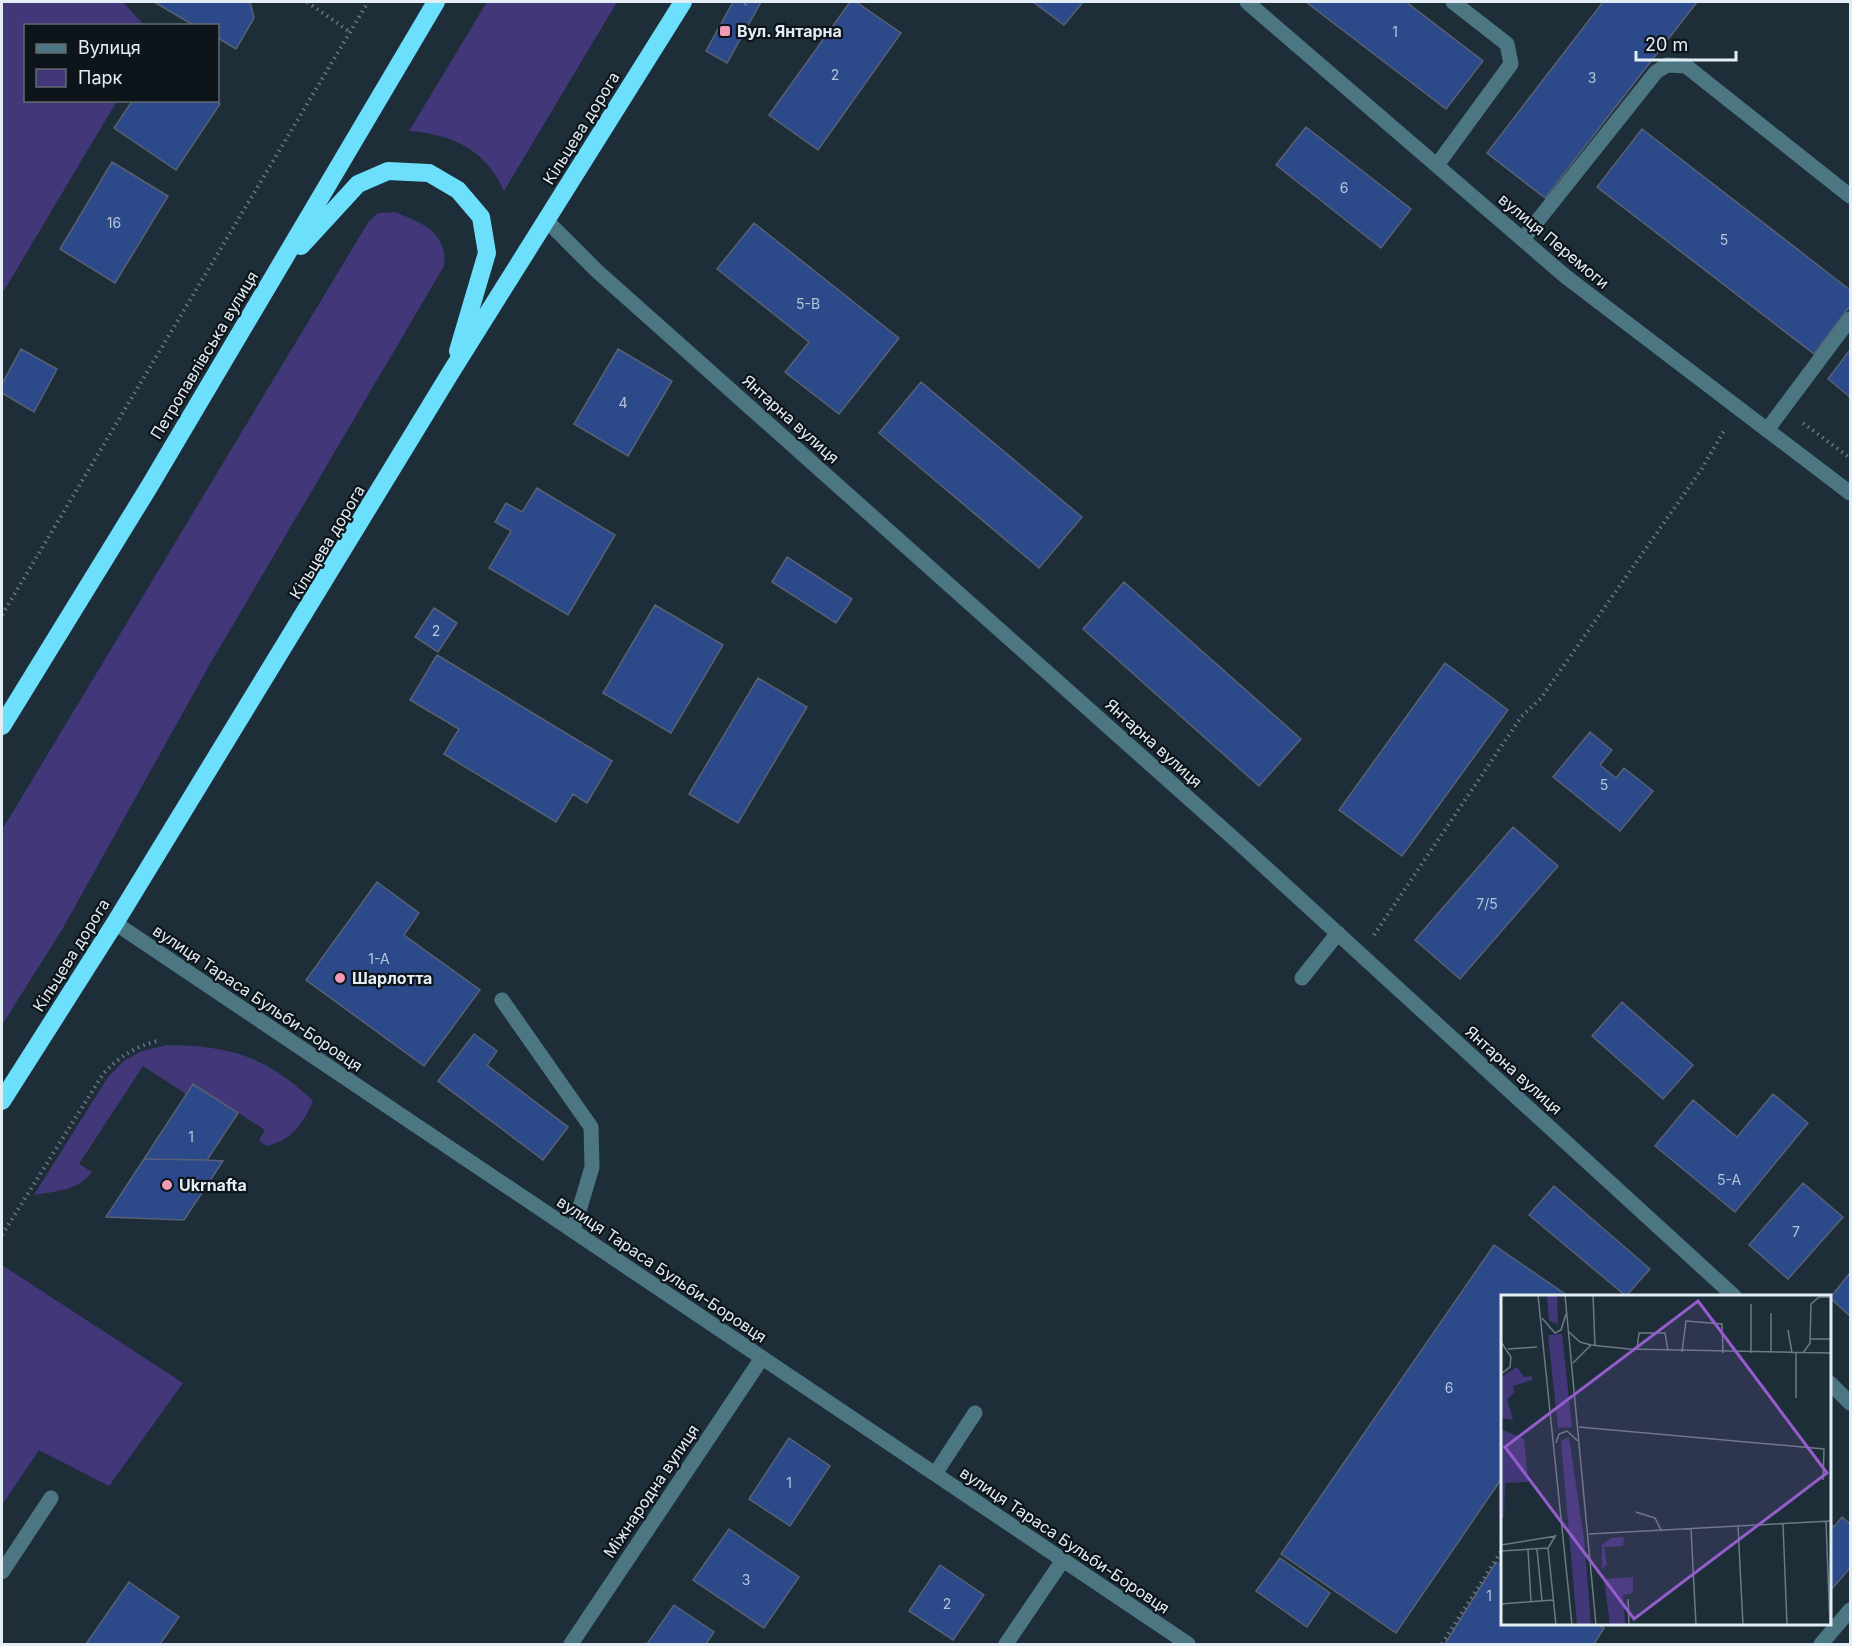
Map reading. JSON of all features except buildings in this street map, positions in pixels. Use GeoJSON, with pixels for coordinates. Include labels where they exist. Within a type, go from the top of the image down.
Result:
{"type":"FeatureCollection","features":[{"type":"Feature","properties":{"kind":"highway","name":"Петропавлівська вулиця"},"geometry":{"type":"LineString","coordinates":[[2,726],[436,2]]}},
{"type":"Feature","properties":{"kind":"highway","name":"Кільцева дорога"},"geometry":{"type":"LineString","coordinates":[[2,1101],[115,923],[451,372],[682,2]]}},
{"type":"Feature","properties":{"kind":"highway"},"geometry":{"type":"LineString","coordinates":[[275,274],[358,184],[388,171],[429,173],[458,190],[481,217],[487,253],[451,372]]}},
{"type":"Feature","properties":{"kind":"street","name":"вулиця Перемоги"},"geometry":{"type":"LineString","coordinates":[[1247,2],[1263,7],[1437,165],[1565,276],[1851,493]]}},
{"type":"Feature","properties":{"kind":"street"},"geometry":{"type":"LineString","coordinates":[[1437,165],[1511,64],[1507,44],[1453,2]]}},
{"type":"Feature","properties":{"kind":"street"},"geometry":{"type":"LineString","coordinates":[[1523,239],[1656,72],[1667,65],[1686,66],[1851,196]]}},
{"type":"Feature","properties":{"kind":"street","name":"Янтарна вулиця"},"geometry":{"type":"LineString","coordinates":[[546,220],[597,271],[1338,933],[1733,1295]]}},
{"type":"Feature","properties":{"kind":"street"},"geometry":{"type":"LineString","coordinates":[[1767,430],[1851,319]]}},
{"type":"Feature","properties":{"kind":"street","name":"вулиця Тараса Бульби-Боровця"},"geometry":{"type":"LineString","coordinates":[[115,923],[1188,1644]]}},
{"type":"Feature","properties":{"kind":"street"},"geometry":{"type":"LineString","coordinates":[[1302,978],[1338,933]]}},
{"type":"Feature","properties":{"kind":"street"},"geometry":{"type":"LineString","coordinates":[[502,1000],[591,1127],[592,1167],[573,1231]]}},
{"type":"Feature","properties":{"kind":"street","name":"Міжнародна вулиця"},"geometry":{"type":"LineString","coordinates":[[571,1644],[762,1358]]}},
{"type":"Feature","properties":{"kind":"street"},"geometry":{"type":"LineString","coordinates":[[1831,1384],[1851,1403]]}},
{"type":"Feature","properties":{"kind":"street"},"geometry":{"type":"LineString","coordinates":[[934,1474],[975,1413]]}},
{"type":"Feature","properties":{"kind":"street"},"geometry":{"type":"LineString","coordinates":[[2,1572],[51,1498]]}},
{"type":"Feature","properties":{"kind":"street"},"geometry":{"type":"LineString","coordinates":[[1006,1644],[1063,1560]]}},
{"type":"Feature","properties":{"kind":"street"},"geometry":{"type":"LineString","coordinates":[[1821,1644],[1851,1610]]}},
{"type":"Feature","properties":{"kind":"path"},"geometry":{"type":"LineString","coordinates":[[306,2],[350,32]]}},
{"type":"Feature","properties":{"kind":"path"},"geometry":{"type":"LineString","coordinates":[[2,615],[368,2]]}},
{"type":"Feature","properties":{"kind":"path"},"geometry":{"type":"LineString","coordinates":[[1362,956],[1382,922],[1521,717],[1541,698],[1701,470],[1739,408]]}},
{"type":"Feature","properties":{"kind":"path"},"geometry":{"type":"LineString","coordinates":[[2,1235],[103,1074],[120,1057],[140,1046],[156,1041]]}},
{"type":"Feature","properties":{"kind":"path"},"geometry":{"type":"LineString","coordinates":[[1442,1644],[1501,1553]]}},
{"type":"Feature","properties":{"kind":"green space"},"geometry":{"type":"Polygon","coordinates":[[[2,2],[123,2],[143,24],[24,24],[24,102],[116,102],[2,294],[2,2]]]}},
{"type":"Feature","properties":{"kind":"green space"},"geometry":{"type":"Polygon","coordinates":[[[487,2],[617,2],[504,191],[488,165],[466,147],[439,136],[409,131],[487,2]]]}},
{"type":"Feature","properties":{"kind":"green space"},"geometry":{"type":"Polygon","coordinates":[[[395,212],[431,230],[442,245],[444,266],[210,664],[63,928],[2,1025],[2,830],[369,221],[378,213],[395,212]]]}},
{"type":"Feature","properties":{"kind":"green space"},"geometry":{"type":"Polygon","coordinates":[[[167,1045],[210,1048],[246,1056],[279,1073],[313,1101],[305,1117],[289,1136],[266,1146],[259,1140],[265,1130],[194,1084],[186,1094],[143,1066],[79,1164],[92,1172],[73,1187],[34,1195],[108,1077],[124,1061],[142,1051],[167,1045]]]}},
{"type":"Feature","properties":{"kind":"green space"},"geometry":{"type":"Polygon","coordinates":[[[2,1265],[183,1383],[109,1486],[39,1450],[2,1505],[2,1265]]]}},
{"type":"Feature","properties":{"kind":"place","name":"Вул. Янтарна"},"geometry":{"type":"Point","coordinates":[725,31]}},
{"type":"Feature","properties":{"kind":"place","name":"Шарлотта"},"geometry":{"type":"Point","coordinates":[340,978]}},
{"type":"Feature","properties":{"kind":"place","name":"Ukrnafta"},"geometry":{"type":"Point","coordinates":[167,1185]}}]}
